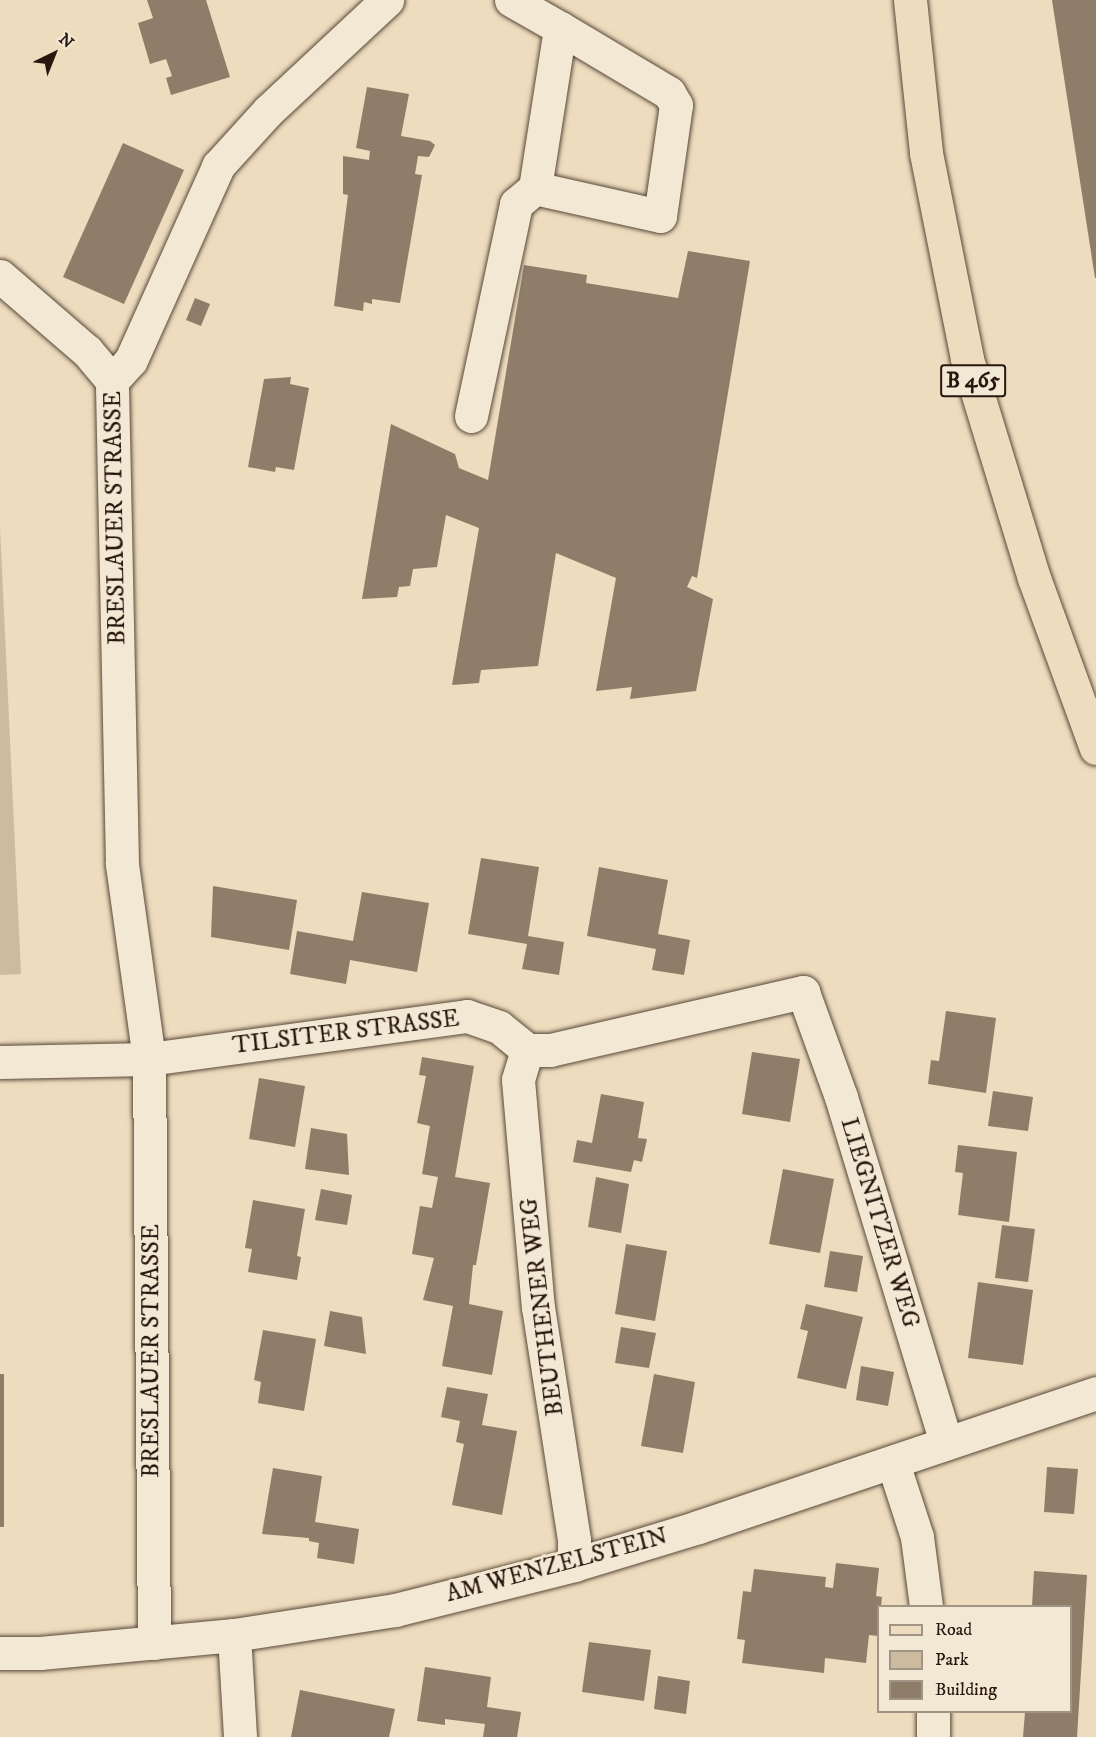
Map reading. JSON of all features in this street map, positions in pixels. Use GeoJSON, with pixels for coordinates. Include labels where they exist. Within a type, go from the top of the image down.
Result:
{"type":"FeatureCollection","features":[{"type":"Feature","properties":{"kind":"main road","name":"B 465"},"geometry":{"type":"LineString","coordinates":[[910,0],[926,153],[966,359],[1027,556],[1096,748]]}},
{"type":"Feature","properties":{"kind":"street","name":"BRESLAUER STRASSE"},"geometry":{"type":"LineString","coordinates":[[154,1643],[149,1059],[122,864],[112,381],[131,360],[218,166],[268,111],[387,0]]}},
{"type":"Feature","properties":{"kind":"street"},"geometry":{"type":"LineString","coordinates":[[511,0],[669,93],[676,105],[660,216],[536,188]]}},
{"type":"Feature","properties":{"kind":"street"},"geometry":{"type":"LineString","coordinates":[[471,416],[516,204],[536,188],[560,28]]}},
{"type":"Feature","properties":{"kind":"street"},"geometry":{"type":"LineString","coordinates":[[0,276],[87,351],[112,381]]}},
{"type":"Feature","properties":{"kind":"street","name":"LIEGNITZER WEG"},"geometry":{"type":"LineString","coordinates":[[527,1050],[590,1043],[803,992],[844,1108],[946,1443]]}},
{"type":"Feature","properties":{"kind":"street","name":"TILSITER STRASSE"},"geometry":{"type":"LineString","coordinates":[[149,1059],[466,1016],[499,1028],[527,1050]]}},
{"type":"Feature","properties":{"kind":"street","name":"BEUTHENER WEG"},"geometry":{"type":"LineString","coordinates":[[527,1050],[518,1080],[538,1307],[574,1540],[574,1565]]}},
{"type":"Feature","properties":{"kind":"street"},"geometry":{"type":"LineString","coordinates":[[0,1062],[149,1059]]}},
{"type":"Feature","properties":{"kind":"street","name":"AM WENZELSTEIN"},"geometry":{"type":"LineString","coordinates":[[0,1653],[154,1643],[234,1635],[395,1610],[574,1565],[893,1463],[946,1443],[1096,1394]]}},
{"type":"Feature","properties":{"kind":"street"},"geometry":{"type":"LineString","coordinates":[[893,1463],[917,1537],[926,1605]]}},
{"type":"Feature","properties":{"kind":"street"},"geometry":{"type":"LineString","coordinates":[[234,1635],[240,1737]]}},
{"type":"Feature","properties":{"kind":"street"},"geometry":{"type":"LineString","coordinates":[[933,1713],[933,1737]]}},
{"type":"Feature","properties":{"kind":"green space"},"geometry":{"type":"Polygon","coordinates":[[[0,527],[21,974],[0,975],[0,527]]]}},
{"type":"Feature","properties":{"kind":"building"},"geometry":{"type":"Polygon","coordinates":[[[147,0],[206,0],[230,77],[171,95],[166,78],[172,76],[166,59],[150,64],[138,23],[153,18],[147,0]]]}},
{"type":"Feature","properties":{"kind":"building"},"geometry":{"type":"Polygon","coordinates":[[[1052,0],[1096,0],[1096,278],[1095,278],[1052,0]]]}},
{"type":"Feature","properties":{"kind":"building"},"geometry":{"type":"Polygon","coordinates":[[[367,87],[409,94],[401,136],[430,141],[435,145],[429,157],[418,156],[415,174],[422,175],[400,303],[372,299],[372,304],[364,302],[363,311],[334,306],[348,195],[343,194],[343,156],[369,160],[370,151],[356,148],[367,87]]]}},
{"type":"Feature","properties":{"kind":"building"},"geometry":{"type":"Polygon","coordinates":[[[123,143],[184,170],[124,304],[63,277],[123,143]]]}},
{"type":"Feature","properties":{"kind":"building"},"geometry":{"type":"Polygon","coordinates":[[[688,251],[750,261],[697,578],[692,576],[687,587],[713,599],[696,691],[630,699],[632,687],[596,691],[616,578],[556,553],[538,666],[481,670],[479,683],[452,685],[479,528],[446,515],[437,567],[413,569],[410,586],[399,587],[397,597],[362,599],[391,424],[455,454],[459,468],[488,480],[524,265],[587,275],[586,283],[678,298],[688,251]]]}},
{"type":"Feature","properties":{"kind":"building"},"geometry":{"type":"Polygon","coordinates":[[[195,298],[210,304],[201,326],[186,320],[195,298]]]}},
{"type":"Feature","properties":{"kind":"building"},"geometry":{"type":"Polygon","coordinates":[[[291,377],[290,384],[309,388],[294,470],[276,467],[275,472],[248,467],[264,379],[291,377]]]}},
{"type":"Feature","properties":{"kind":"building"},"geometry":{"type":"Polygon","coordinates":[[[481,858],[539,867],[528,936],[564,942],[559,975],[522,969],[527,944],[468,934],[481,858]]]}},
{"type":"Feature","properties":{"kind":"building"},"geometry":{"type":"Polygon","coordinates":[[[599,867],[668,880],[658,934],[690,940],[684,975],[652,970],[656,949],[587,936],[599,867]]]}},
{"type":"Feature","properties":{"kind":"building"},"geometry":{"type":"Polygon","coordinates":[[[213,886],[297,900],[289,950],[211,937],[213,886]]]}},
{"type":"Feature","properties":{"kind":"building"},"geometry":{"type":"Polygon","coordinates":[[[362,892],[429,903],[417,972],[350,960],[346,984],[290,974],[297,931],[353,941],[362,892]]]}},
{"type":"Feature","properties":{"kind":"building"},"geometry":{"type":"Polygon","coordinates":[[[946,1011],[996,1018],[986,1093],[928,1084],[931,1060],[939,1061],[946,1011]]]}},
{"type":"Feature","properties":{"kind":"building"},"geometry":{"type":"Polygon","coordinates":[[[752,1052],[800,1059],[790,1122],[742,1114],[752,1052]]]}},
{"type":"Feature","properties":{"kind":"building"},"geometry":{"type":"Polygon","coordinates":[[[422,1057],[474,1066],[455,1177],[490,1183],[476,1265],[473,1265],[469,1304],[503,1311],[492,1375],[442,1366],[453,1306],[423,1300],[434,1258],[412,1254],[420,1206],[432,1208],[438,1177],[422,1174],[430,1126],[417,1123],[426,1076],[419,1075],[422,1057]]]}},
{"type":"Feature","properties":{"kind":"building"},"geometry":{"type":"Polygon","coordinates":[[[259,1078],[305,1086],[295,1147],[249,1139],[259,1078]]]}},
{"type":"Feature","properties":{"kind":"building"},"geometry":{"type":"Polygon","coordinates":[[[993,1091],[1033,1097],[1028,1131],[988,1126],[993,1091]]]}},
{"type":"Feature","properties":{"kind":"building"},"geometry":{"type":"Polygon","coordinates":[[[601,1094],[644,1102],[638,1138],[647,1139],[642,1162],[634,1160],[631,1172],[573,1162],[577,1140],[592,1143],[601,1094]]]}},
{"type":"Feature","properties":{"kind":"building"},"geometry":{"type":"Polygon","coordinates":[[[311,1128],[347,1134],[349,1175],[305,1169],[311,1128]]]}},
{"type":"Feature","properties":{"kind":"building"},"geometry":{"type":"Polygon","coordinates":[[[958,1145],[1017,1152],[1009,1222],[958,1215],[963,1173],[955,1172],[958,1145]]]}},
{"type":"Feature","properties":{"kind":"building"},"geometry":{"type":"Polygon","coordinates":[[[783,1169],[834,1179],[820,1253],[769,1244],[783,1169]]]}},
{"type":"Feature","properties":{"kind":"building"},"geometry":{"type":"Polygon","coordinates":[[[596,1177],[629,1184],[621,1233],[588,1227],[596,1177]]]}},
{"type":"Feature","properties":{"kind":"building"},"geometry":{"type":"Polygon","coordinates":[[[321,1189],[352,1195],[347,1225],[315,1220],[321,1189]]]}},
{"type":"Feature","properties":{"kind":"building"},"geometry":{"type":"Polygon","coordinates":[[[253,1200],[305,1209],[297,1256],[301,1257],[297,1280],[248,1272],[252,1249],[245,1248],[253,1200]]]}},
{"type":"Feature","properties":{"kind":"building"},"geometry":{"type":"Polygon","coordinates":[[[1002,1225],[1035,1229],[1028,1282],[995,1278],[1002,1225]]]}},
{"type":"Feature","properties":{"kind":"building"},"geometry":{"type":"Polygon","coordinates":[[[626,1244],[667,1251],[655,1321],[615,1314],[626,1244]]]}},
{"type":"Feature","properties":{"kind":"building"},"geometry":{"type":"Polygon","coordinates":[[[830,1251],[863,1256],[857,1292],[824,1287],[830,1251]]]}},
{"type":"Feature","properties":{"kind":"building"},"geometry":{"type":"Polygon","coordinates":[[[978,1282],[1033,1290],[1023,1365],[968,1358],[978,1282]]]}},
{"type":"Feature","properties":{"kind":"building"},"geometry":{"type":"Polygon","coordinates":[[[806,1304],[863,1317],[846,1389],[797,1378],[808,1331],[800,1329],[806,1304]]]}},
{"type":"Feature","properties":{"kind":"building"},"geometry":{"type":"Polygon","coordinates":[[[330,1311],[362,1317],[366,1354],[324,1346],[330,1311]]]}},
{"type":"Feature","properties":{"kind":"building"},"geometry":{"type":"Polygon","coordinates":[[[621,1327],[656,1333],[649,1368],[615,1363],[621,1327]]]}},
{"type":"Feature","properties":{"kind":"building"},"geometry":{"type":"Polygon","coordinates":[[[263,1330],[316,1339],[304,1411],[258,1403],[261,1382],[254,1380],[263,1330]]]}},
{"type":"Feature","properties":{"kind":"building"},"geometry":{"type":"Polygon","coordinates":[[[861,1366],[894,1372],[888,1406],[856,1400],[861,1366]]]}},
{"type":"Feature","properties":{"kind":"building"},"geometry":{"type":"Polygon","coordinates":[[[0,1374],[4,1374],[4,1527],[0,1527],[0,1374]]]}},
{"type":"Feature","properties":{"kind":"building"},"geometry":{"type":"Polygon","coordinates":[[[654,1374],[695,1382],[683,1453],[641,1446],[654,1374]]]}},
{"type":"Feature","properties":{"kind":"building"},"geometry":{"type":"Polygon","coordinates":[[[447,1387],[488,1394],[482,1425],[517,1431],[502,1515],[452,1505],[464,1444],[456,1442],[460,1421],[441,1417],[447,1387]]]}},
{"type":"Feature","properties":{"kind":"building"},"geometry":{"type":"Polygon","coordinates":[[[1047,1467],[1078,1469],[1074,1514],[1044,1512],[1047,1467]]]}},
{"type":"Feature","properties":{"kind":"building"},"geometry":{"type":"Polygon","coordinates":[[[273,1468],[322,1476],[315,1522],[359,1529],[354,1564],[317,1558],[319,1543],[309,1541],[309,1538],[262,1534],[273,1468]]]}},
{"type":"Feature","properties":{"kind":"building"},"geometry":{"type":"Polygon","coordinates":[[[836,1563],[879,1568],[876,1596],[882,1597],[881,1605],[877,1605],[877,1636],[869,1635],[866,1663],[825,1658],[824,1673],[742,1663],[745,1640],[737,1639],[743,1591],[751,1592],[754,1569],[826,1577],[825,1587],[833,1588],[836,1563]]]}},
{"type":"Feature","properties":{"kind":"building"},"geometry":{"type":"Polygon","coordinates":[[[1034,1571],[1087,1575],[1077,1737],[1023,1737],[1025,1713],[1072,1713],[1072,1605],[1032,1605],[1034,1571]]]}},
{"type":"Feature","properties":{"kind":"building"},"geometry":{"type":"Polygon","coordinates":[[[589,1642],[651,1650],[644,1701],[582,1692],[589,1642]]]}},
{"type":"Feature","properties":{"kind":"building"},"geometry":{"type":"Polygon","coordinates":[[[425,1667],[491,1677],[487,1707],[521,1712],[517,1737],[483,1737],[485,1724],[445,1719],[445,1725],[417,1721],[425,1667]]]}},
{"type":"Feature","properties":{"kind":"building"},"geometry":{"type":"Polygon","coordinates":[[[658,1676],[690,1681],[686,1714],[654,1709],[658,1676]]]}},
{"type":"Feature","properties":{"kind":"building"},"geometry":{"type":"Polygon","coordinates":[[[300,1690],[395,1709],[389,1737],[291,1737],[300,1690]]]}}]}
